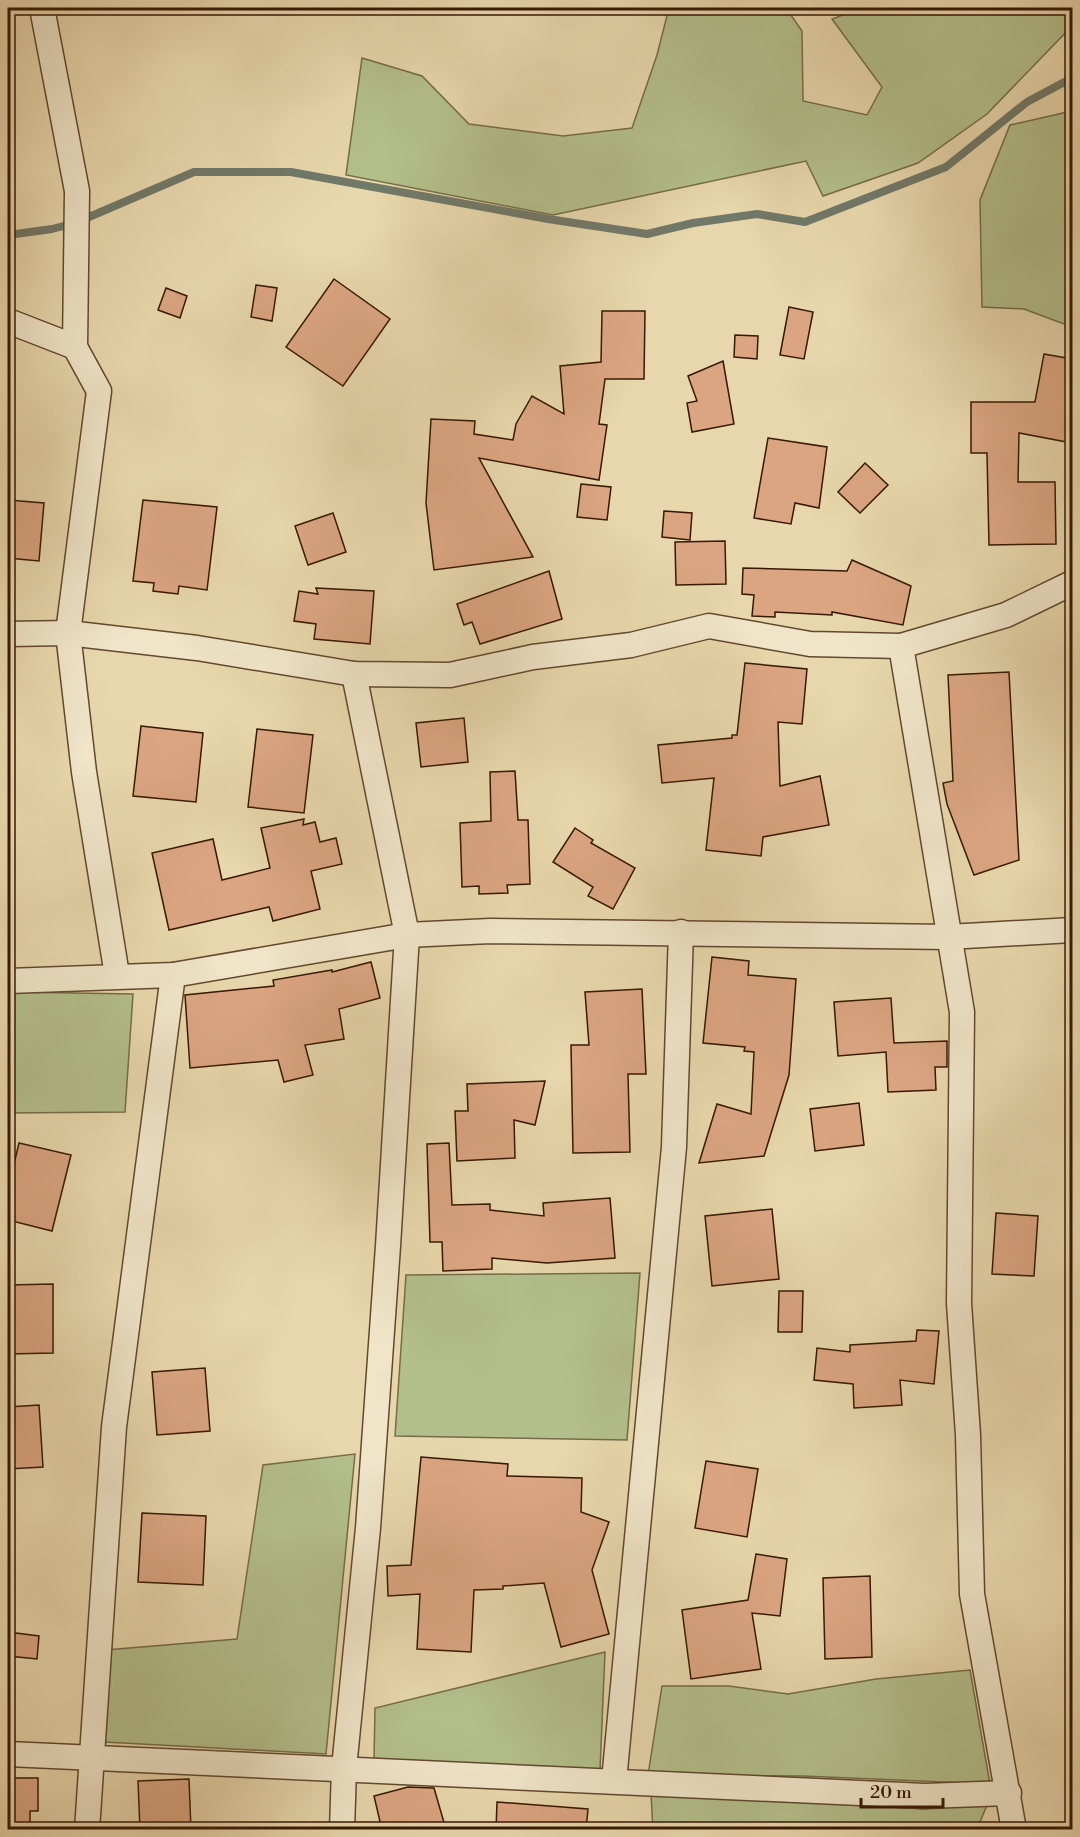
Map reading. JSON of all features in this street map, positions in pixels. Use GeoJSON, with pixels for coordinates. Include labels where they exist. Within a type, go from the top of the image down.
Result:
{"type":"FeatureCollection","features":[{"type":"Feature","properties":{"kind":"street"},"geometry":{"type":"LineString","coordinates":[[42,8],[77,191],[75,347],[99,391],[68,633],[84,771],[117,975]]}},
{"type":"Feature","properties":{"kind":"street"},"geometry":{"type":"LineString","coordinates":[[8,321],[75,347]]}},
{"type":"Feature","properties":{"kind":"street"},"geometry":{"type":"LineString","coordinates":[[8,633],[68,633],[197,648],[354,674],[450,675],[533,657],[632,645],[709,626],[810,644],[901,646],[1006,615],[1072,583]]}},
{"type":"Feature","properties":{"kind":"street"},"geometry":{"type":"LineString","coordinates":[[901,646],[962,1012],[959,1303],[968,1435],[972,1594],[1014,1830]]}},
{"type":"Feature","properties":{"kind":"street"},"geometry":{"type":"LineString","coordinates":[[342,1830],[344,1768],[369,1505],[407,935],[354,674]]}},
{"type":"Feature","properties":{"kind":"street"},"geometry":{"type":"LineString","coordinates":[[8,981],[117,975],[173,975],[407,935],[490,931],[948,937],[1072,930]]}},
{"type":"Feature","properties":{"kind":"street"},"geometry":{"type":"LineString","coordinates":[[614,1781],[674,1147],[681,932]]}},
{"type":"Feature","properties":{"kind":"street"},"geometry":{"type":"LineString","coordinates":[[87,1830],[90,1758],[114,1427],[173,975]]}},
{"type":"Feature","properties":{"kind":"street"},"geometry":{"type":"LineString","coordinates":[[8,1754],[926,1796],[1009,1793]]}},
{"type":"Feature","properties":{"kind":"green space"},"geometry":{"type":"Polygon","coordinates":[[[669,8],[786,8],[802,31],[803,101],[867,115],[882,87],[832,19],[862,8],[1072,8],[1072,26],[987,114],[918,163],[823,196],[806,161],[553,215],[346,175],[362,58],[422,76],[469,124],[563,136],[632,128],[657,55],[669,8]]]}},
{"type":"Feature","properties":{"kind":"green space"},"geometry":{"type":"Polygon","coordinates":[[[1072,111],[1072,327],[1024,309],[982,307],[980,200],[1010,125],[1072,111]]]}},
{"type":"Feature","properties":{"kind":"green space"},"geometry":{"type":"Polygon","coordinates":[[[13,992],[133,994],[125,1112],[8,1113],[8,1017],[13,992]]]}},
{"type":"Feature","properties":{"kind":"green space"},"geometry":{"type":"Polygon","coordinates":[[[640,1273],[627,1440],[395,1436],[406,1275],[640,1273]]]}},
{"type":"Feature","properties":{"kind":"green space"},"geometry":{"type":"Polygon","coordinates":[[[355,1454],[326,1754],[104,1742],[106,1650],[237,1639],[263,1465],[355,1454]]]}},
{"type":"Feature","properties":{"kind":"green space"},"geometry":{"type":"Polygon","coordinates":[[[605,1652],[600,1770],[374,1761],[375,1708],[605,1652]]]}},
{"type":"Feature","properties":{"kind":"green space"},"geometry":{"type":"Polygon","coordinates":[[[970,1670],[990,1784],[803,1776],[648,1775],[662,1686],[729,1686],[788,1694],[876,1679],[970,1670]]]}},
{"type":"Feature","properties":{"kind":"green space"},"geometry":{"type":"Polygon","coordinates":[[[651,1794],[926,1809],[990,1798],[977,1829],[653,1830],[651,1794]]]}},
{"type":"Feature","properties":{"kind":"building"},"geometry":{"type":"Polygon","coordinates":[[[334,279],[390,319],[343,386],[286,347],[334,279]]]}},
{"type":"Feature","properties":{"kind":"building"},"geometry":{"type":"Polygon","coordinates":[[[256,285],[277,288],[272,321],[251,317],[256,285]]]}},
{"type":"Feature","properties":{"kind":"building"},"geometry":{"type":"Polygon","coordinates":[[[166,288],[187,296],[180,318],[158,310],[166,288]]]}},
{"type":"Feature","properties":{"kind":"building"},"geometry":{"type":"Polygon","coordinates":[[[789,307],[813,312],[804,359],[780,355],[789,307]]]}},
{"type":"Feature","properties":{"kind":"building"},"geometry":{"type":"Polygon","coordinates":[[[602,311],[645,311],[644,379],[605,379],[599,424],[607,425],[599,480],[479,458],[533,557],[434,570],[426,503],[431,419],[475,421],[474,434],[513,440],[516,424],[532,396],[564,414],[560,366],[601,362],[602,311]]]}},
{"type":"Feature","properties":{"kind":"building"},"geometry":{"type":"Polygon","coordinates":[[[735,335],[758,336],[757,359],[734,357],[735,335]]]}},
{"type":"Feature","properties":{"kind":"building"},"geometry":{"type":"Polygon","coordinates":[[[1044,354],[1072,359],[1072,443],[1019,433],[1018,482],[1055,482],[1056,544],[989,545],[987,453],[971,453],[971,402],[1035,402],[1044,354]]]}},
{"type":"Feature","properties":{"kind":"building"},"geometry":{"type":"Polygon","coordinates":[[[723,361],[734,424],[692,432],[687,403],[697,401],[688,376],[723,361]]]}},
{"type":"Feature","properties":{"kind":"building"},"geometry":{"type":"Polygon","coordinates":[[[768,438],[827,447],[819,508],[795,503],[791,524],[754,518],[768,438]]]}},
{"type":"Feature","properties":{"kind":"building"},"geometry":{"type":"Polygon","coordinates":[[[865,463],[888,485],[860,513],[838,492],[865,463]]]}},
{"type":"Feature","properties":{"kind":"building"},"geometry":{"type":"Polygon","coordinates":[[[581,484],[611,487],[607,520],[577,517],[581,484]]]}},
{"type":"Feature","properties":{"kind":"building"},"geometry":{"type":"Polygon","coordinates":[[[8,500],[44,503],[39,561],[8,558],[8,500]]]}},
{"type":"Feature","properties":{"kind":"building"},"geometry":{"type":"Polygon","coordinates":[[[143,500],[217,507],[207,590],[179,586],[178,594],[153,591],[154,583],[133,581],[143,500]]]}},
{"type":"Feature","properties":{"kind":"building"},"geometry":{"type":"Polygon","coordinates":[[[664,511],[692,513],[690,540],[662,537],[664,511]]]}},
{"type":"Feature","properties":{"kind":"building"},"geometry":{"type":"Polygon","coordinates":[[[333,513],[346,552],[308,565],[295,526],[333,513]]]}},
{"type":"Feature","properties":{"kind":"building"},"geometry":{"type":"Polygon","coordinates":[[[725,541],[726,584],[676,585],[675,542],[725,541]]]}},
{"type":"Feature","properties":{"kind":"building"},"geometry":{"type":"Polygon","coordinates":[[[852,560],[911,586],[903,625],[832,612],[832,615],[775,612],[775,617],[752,616],[754,595],[742,594],[743,568],[847,571],[852,560]]]}},
{"type":"Feature","properties":{"kind":"building"},"geometry":{"type":"Polygon","coordinates":[[[549,571],[562,619],[480,644],[472,622],[464,625],[457,604],[549,571]]]}},
{"type":"Feature","properties":{"kind":"building"},"geometry":{"type":"Polygon","coordinates":[[[316,588],[374,591],[370,644],[314,639],[316,624],[294,621],[299,591],[318,594],[316,588]]]}},
{"type":"Feature","properties":{"kind":"building"},"geometry":{"type":"Polygon","coordinates":[[[745,663],[807,669],[802,724],[778,722],[780,786],[820,776],[829,825],[763,837],[761,856],[706,850],[714,778],[662,783],[658,745],[732,738],[732,735],[737,735],[745,663]]]}},
{"type":"Feature","properties":{"kind":"building"},"geometry":{"type":"Polygon","coordinates":[[[1009,672],[1019,860],[974,875],[947,804],[943,783],[953,781],[948,675],[1009,672]]]}},
{"type":"Feature","properties":{"kind":"building"},"geometry":{"type":"Polygon","coordinates":[[[464,718],[468,762],[421,767],[416,723],[464,718]]]}},
{"type":"Feature","properties":{"kind":"building"},"geometry":{"type":"Polygon","coordinates":[[[141,726],[203,733],[196,802],[133,796],[141,726]]]}},
{"type":"Feature","properties":{"kind":"building"},"geometry":{"type":"Polygon","coordinates":[[[257,729],[313,735],[304,813],[248,807],[257,729]]]}},
{"type":"Feature","properties":{"kind":"building"},"geometry":{"type":"Polygon","coordinates":[[[515,771],[518,820],[528,820],[530,884],[507,885],[508,893],[479,894],[479,886],[462,887],[460,823],[491,821],[490,772],[515,771]]]}},
{"type":"Feature","properties":{"kind":"building"},"geometry":{"type":"Polygon","coordinates":[[[304,819],[303,825],[315,822],[320,842],[336,838],[342,864],[311,871],[320,909],[273,921],[269,907],[169,930],[152,853],[213,839],[222,880],[270,868],[261,828],[304,819]]]}},
{"type":"Feature","properties":{"kind":"building"},"geometry":{"type":"Polygon","coordinates":[[[575,828],[593,840],[591,843],[635,868],[613,909],[588,896],[593,887],[553,862],[575,828]]]}},
{"type":"Feature","properties":{"kind":"building"},"geometry":{"type":"Polygon","coordinates":[[[712,957],[749,961],[748,975],[796,979],[789,1075],[764,1156],[699,1163],[717,1104],[751,1114],[754,1052],[744,1051],[745,1047],[703,1043],[712,957]]]}},
{"type":"Feature","properties":{"kind":"building"},"geometry":{"type":"Polygon","coordinates":[[[371,962],[380,998],[339,1009],[344,1039],[305,1045],[313,1075],[284,1082],[278,1060],[190,1068],[185,995],[274,986],[273,980],[332,970],[332,972],[371,962]]]}},
{"type":"Feature","properties":{"kind":"building"},"geometry":{"type":"Polygon","coordinates":[[[642,989],[646,1074],[628,1074],[630,1152],[573,1153],[571,1045],[589,1045],[585,992],[642,989]]]}},
{"type":"Feature","properties":{"kind":"building"},"geometry":{"type":"Polygon","coordinates":[[[891,998],[894,1043],[947,1041],[947,1067],[935,1067],[936,1090],[888,1092],[886,1052],[838,1056],[834,1002],[891,998]]]}},
{"type":"Feature","properties":{"kind":"building"},"geometry":{"type":"Polygon","coordinates":[[[545,1081],[535,1125],[514,1120],[515,1158],[457,1161],[455,1111],[468,1111],[467,1084],[545,1081]]]}},
{"type":"Feature","properties":{"kind":"building"},"geometry":{"type":"Polygon","coordinates":[[[859,1103],[864,1145],[815,1151],[810,1109],[859,1103]]]}},
{"type":"Feature","properties":{"kind":"building"},"geometry":{"type":"Polygon","coordinates":[[[19,1143],[71,1155],[52,1231],[8,1220],[8,1189],[19,1143]]]}},
{"type":"Feature","properties":{"kind":"building"},"geometry":{"type":"Polygon","coordinates":[[[449,1143],[452,1205],[490,1204],[490,1210],[544,1216],[543,1203],[610,1198],[615,1258],[547,1263],[492,1258],[492,1269],[443,1271],[442,1242],[430,1242],[427,1144],[449,1143]]]}},
{"type":"Feature","properties":{"kind":"building"},"geometry":{"type":"Polygon","coordinates":[[[772,1209],[779,1279],[712,1286],[705,1216],[772,1209]]]}},
{"type":"Feature","properties":{"kind":"building"},"geometry":{"type":"Polygon","coordinates":[[[996,1213],[1038,1216],[1034,1276],[992,1274],[996,1213]]]}},
{"type":"Feature","properties":{"kind":"building"},"geometry":{"type":"Polygon","coordinates":[[[53,1284],[53,1353],[8,1354],[8,1285],[53,1284]]]}},
{"type":"Feature","properties":{"kind":"building"},"geometry":{"type":"Polygon","coordinates":[[[779,1291],[803,1291],[802,1332],[778,1332],[779,1291]]]}},
{"type":"Feature","properties":{"kind":"building"},"geometry":{"type":"Polygon","coordinates":[[[917,1330],[939,1331],[934,1384],[900,1380],[902,1405],[854,1408],[853,1384],[814,1380],[817,1348],[850,1352],[850,1345],[916,1341],[917,1330]]]}},
{"type":"Feature","properties":{"kind":"building"},"geometry":{"type":"Polygon","coordinates":[[[205,1368],[210,1431],[157,1435],[152,1372],[205,1368]]]}},
{"type":"Feature","properties":{"kind":"building"},"geometry":{"type":"Polygon","coordinates":[[[39,1405],[43,1467],[8,1469],[8,1407],[39,1405]]]}},
{"type":"Feature","properties":{"kind":"building"},"geometry":{"type":"Polygon","coordinates":[[[421,1457],[508,1464],[507,1476],[582,1478],[581,1512],[609,1522],[592,1570],[609,1634],[561,1647],[544,1583],[503,1586],[503,1589],[474,1590],[471,1652],[417,1649],[420,1594],[388,1596],[387,1566],[411,1565],[421,1457]]]}},
{"type":"Feature","properties":{"kind":"building"},"geometry":{"type":"Polygon","coordinates":[[[706,1461],[758,1469],[747,1537],[695,1528],[706,1461]]]}},
{"type":"Feature","properties":{"kind":"building"},"geometry":{"type":"Polygon","coordinates":[[[142,1513],[206,1516],[203,1585],[138,1582],[142,1513]]]}},
{"type":"Feature","properties":{"kind":"building"},"geometry":{"type":"Polygon","coordinates":[[[756,1554],[787,1559],[780,1616],[752,1613],[761,1669],[691,1679],[682,1610],[748,1600],[756,1554]]]}},
{"type":"Feature","properties":{"kind":"building"},"geometry":{"type":"Polygon","coordinates":[[[870,1576],[872,1657],[825,1659],[823,1578],[870,1576]]]}},
{"type":"Feature","properties":{"kind":"building"},"geometry":{"type":"Polygon","coordinates":[[[8,1632],[39,1636],[37,1659],[8,1656],[8,1632]]]}},
{"type":"Feature","properties":{"kind":"building"},"geometry":{"type":"Polygon","coordinates":[[[8,1778],[38,1778],[38,1811],[30,1811],[30,1830],[8,1830],[8,1778]]]}},
{"type":"Feature","properties":{"kind":"building"},"geometry":{"type":"Polygon","coordinates":[[[189,1779],[191,1830],[140,1830],[138,1781],[189,1779]]]}},
{"type":"Feature","properties":{"kind":"building"},"geometry":{"type":"Polygon","coordinates":[[[408,1787],[434,1788],[445,1826],[431,1830],[382,1830],[374,1796],[408,1787]]]}},
{"type":"Feature","properties":{"kind":"building"},"geometry":{"type":"Polygon","coordinates":[[[497,1802],[588,1809],[586,1830],[496,1830],[497,1802]]]}},
{"type":"Feature","properties":{"kind":"waterway"},"geometry":{"type":"LineString","coordinates":[[8,235],[52,229],[75,223],[194,172],[291,172],[548,219],[647,234],[693,223],[757,214],[805,222],[946,167],[1027,102],[1072,78]]}}]}
